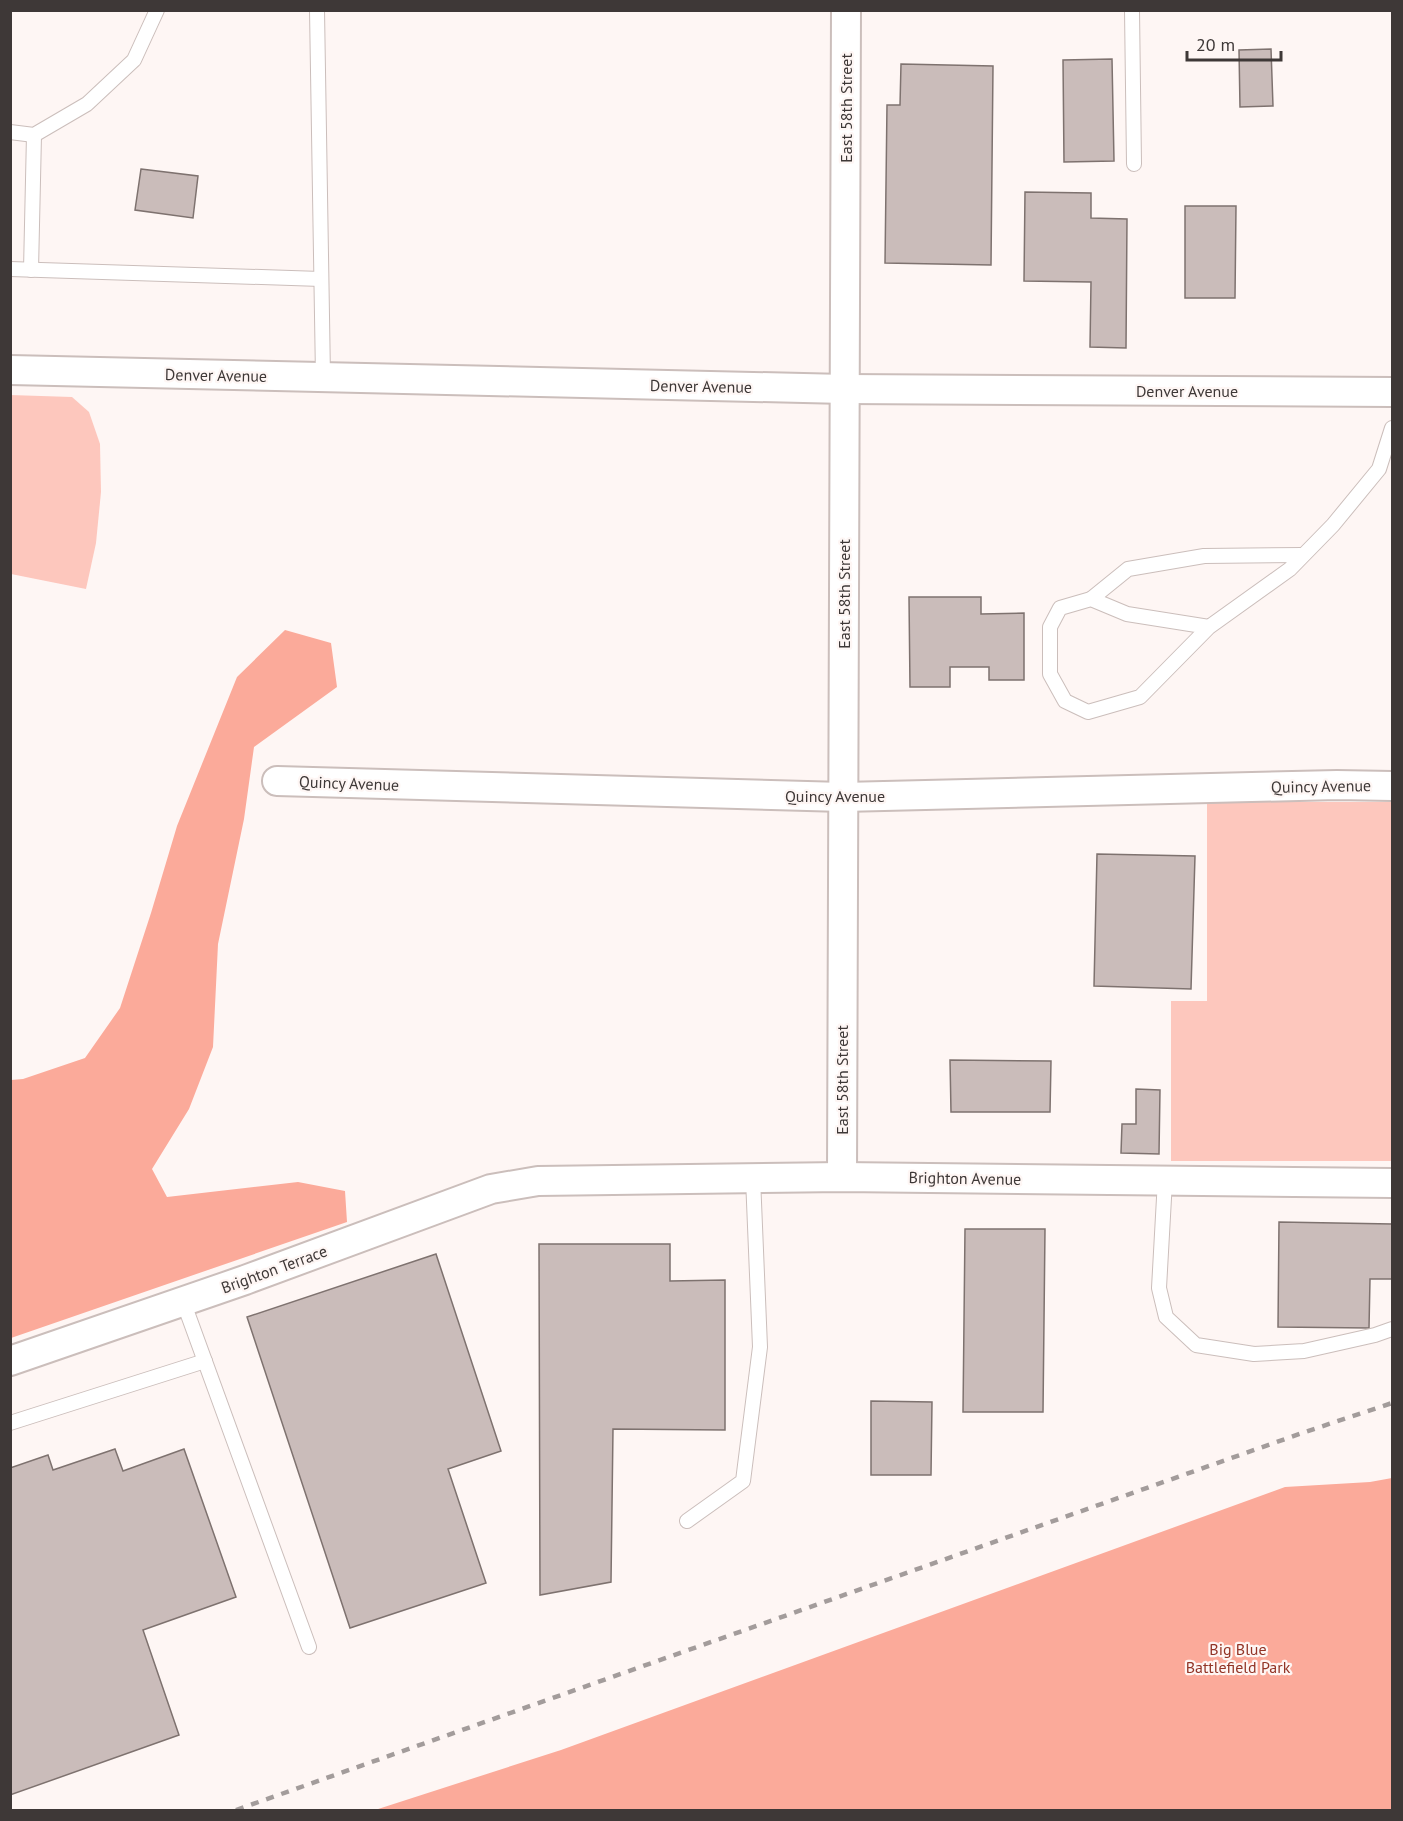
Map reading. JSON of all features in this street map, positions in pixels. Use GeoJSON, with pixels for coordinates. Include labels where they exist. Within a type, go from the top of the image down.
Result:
{"type":"FeatureCollection","features":[{"type":"Feature","properties":{"kind":"street","name":"East 58th Street"},"geometry":{"type":"LineString","coordinates":[[842,1177],[846,10]]}},
{"type":"Feature","properties":{"kind":"street","name":"Denver Avenue"},"geometry":{"type":"LineString","coordinates":[[10,370],[845,389],[1392,392]]}},
{"type":"Feature","properties":{"kind":"street","name":"Quincy Avenue"},"geometry":{"type":"LineString","coordinates":[[277,781],[843,797],[1337,785],[1392,786]]}},
{"type":"Feature","properties":{"kind":"street","name":"Brighton Avenue"},"geometry":{"type":"LineString","coordinates":[[538,1181],[842,1177],[1392,1183]]}},
{"type":"Feature","properties":{"kind":"street","name":"Brighton Terrace"},"geometry":{"type":"LineString","coordinates":[[10,1361],[491,1189],[538,1181]]}},
{"type":"Feature","properties":{"kind":"lane"},"geometry":{"type":"LineString","coordinates":[[10,132],[34,135],[87,104],[134,60],[157,10]]}},
{"type":"Feature","properties":{"kind":"lane"},"geometry":{"type":"LineString","coordinates":[[317,10],[323,377]]}},
{"type":"Feature","properties":{"kind":"lane"},"geometry":{"type":"LineString","coordinates":[[1132,10],[1134,164]]}},
{"type":"Feature","properties":{"kind":"lane"},"geometry":{"type":"LineString","coordinates":[[31,270],[34,135]]}},
{"type":"Feature","properties":{"kind":"lane"},"geometry":{"type":"LineString","coordinates":[[10,269],[321,279]]}},
{"type":"Feature","properties":{"kind":"lane"},"geometry":{"type":"LineString","coordinates":[[1303,555],[1204,556],[1128,569],[1091,598],[1060,608],[1050,627],[1050,674],[1065,701],[1088,712],[1140,697],[1209,627],[1290,569],[1333,525],[1379,469],[1392,428]]}},
{"type":"Feature","properties":{"kind":"lane"},"geometry":{"type":"LineString","coordinates":[[1091,598],[1127,614],[1209,627]]}},
{"type":"Feature","properties":{"kind":"lane"},"geometry":{"type":"LineString","coordinates":[[687,1521],[743,1481],[760,1347],[753,1178]]}},
{"type":"Feature","properties":{"kind":"lane"},"geometry":{"type":"LineString","coordinates":[[1165,1180],[1159,1288],[1166,1317],[1196,1344],[1254,1354],[1304,1351],[1392,1329]]}},
{"type":"Feature","properties":{"kind":"lane"},"geometry":{"type":"LineString","coordinates":[[183,1301],[309,1647]]}},
{"type":"Feature","properties":{"kind":"lane"},"geometry":{"type":"LineString","coordinates":[[10,1423],[205,1361]]}},
{"type":"Feature","properties":{"kind":"shaded area"},"geometry":{"type":"Polygon","coordinates":[[[10,395],[72,397],[89,412],[100,444],[101,492],[96,543],[86,589],[11,574],[10,395]]]}},
{"type":"Feature","properties":{"kind":"shaded area"},"geometry":{"type":"Polygon","coordinates":[[[1207,802],[1392,802],[1392,1161],[1171,1161],[1171,1001],[1207,1001],[1207,802]]]}},
{"type":"Feature","properties":{"kind":"green space"},"geometry":{"type":"Polygon","coordinates":[[[285,630],[331,643],[337,687],[254,747],[244,819],[218,944],[213,1047],[189,1109],[152,1169],[167,1197],[298,1182],[345,1191],[347,1222],[11,1338],[11,1080],[23,1079],[85,1058],[120,1008],[177,826],[237,677],[285,630]]]}},
{"type":"Feature","properties":{"kind":"green space","name":"Big Blue Battlefield Park"},"geometry":{"type":"Polygon","coordinates":[[[1392,1478],[1392,1810],[375,1810],[561,1750],[1285,1487],[1370,1482],[1392,1478]]]}},
{"type":"Feature","properties":{"kind":"building"},"geometry":{"type":"Polygon","coordinates":[[[1271,49],[1273,106],[1240,107],[1239,50],[1271,49]]]}},
{"type":"Feature","properties":{"kind":"building"},"geometry":{"type":"Polygon","coordinates":[[[1112,59],[1114,161],[1064,162],[1063,60],[1112,59]]]}},
{"type":"Feature","properties":{"kind":"building"},"geometry":{"type":"Polygon","coordinates":[[[901,64],[993,66],[991,265],[885,263],[887,105],[900,105],[901,64]]]}},
{"type":"Feature","properties":{"kind":"building"},"geometry":{"type":"Polygon","coordinates":[[[141,169],[198,176],[193,218],[135,210],[141,169]]]}},
{"type":"Feature","properties":{"kind":"building"},"geometry":{"type":"Polygon","coordinates":[[[1025,192],[1091,193],[1091,218],[1127,219],[1126,348],[1090,347],[1091,282],[1024,281],[1025,192]]]}},
{"type":"Feature","properties":{"kind":"building"},"geometry":{"type":"Polygon","coordinates":[[[1185,206],[1236,206],[1235,298],[1185,298],[1185,206]]]}},
{"type":"Feature","properties":{"kind":"building"},"geometry":{"type":"Polygon","coordinates":[[[909,597],[981,597],[981,614],[1024,613],[1024,680],[989,680],[989,667],[950,667],[950,687],[910,687],[909,597]]]}},
{"type":"Feature","properties":{"kind":"building"},"geometry":{"type":"Polygon","coordinates":[[[1097,854],[1195,856],[1191,989],[1094,986],[1097,854]]]}},
{"type":"Feature","properties":{"kind":"building"},"geometry":{"type":"Polygon","coordinates":[[[950,1060],[1051,1061],[1050,1112],[951,1112],[950,1060]]]}},
{"type":"Feature","properties":{"kind":"building"},"geometry":{"type":"Polygon","coordinates":[[[1136,1089],[1160,1090],[1159,1154],[1121,1153],[1122,1124],[1136,1124],[1136,1089]]]}},
{"type":"Feature","properties":{"kind":"building"},"geometry":{"type":"Polygon","coordinates":[[[1279,1222],[1392,1224],[1392,1279],[1370,1279],[1369,1328],[1278,1327],[1279,1222]]]}},
{"type":"Feature","properties":{"kind":"building"},"geometry":{"type":"Polygon","coordinates":[[[965,1229],[1045,1229],[1043,1412],[963,1412],[965,1229]]]}},
{"type":"Feature","properties":{"kind":"building"},"geometry":{"type":"Polygon","coordinates":[[[539,1244],[670,1244],[670,1281],[725,1280],[725,1430],[613,1429],[611,1582],[540,1595],[539,1244]]]}},
{"type":"Feature","properties":{"kind":"building"},"geometry":{"type":"Polygon","coordinates":[[[436,1254],[501,1451],[448,1469],[486,1583],[350,1628],[247,1317],[436,1254]]]}},
{"type":"Feature","properties":{"kind":"building"},"geometry":{"type":"Polygon","coordinates":[[[871,1401],[932,1402],[931,1475],[871,1475],[871,1401]]]}},
{"type":"Feature","properties":{"kind":"building"},"geometry":{"type":"Polygon","coordinates":[[[115,1449],[123,1471],[184,1449],[236,1597],[143,1630],[179,1735],[10,1795],[10,1468],[48,1455],[53,1470],[115,1449]]]}},
{"type":"Feature","properties":{"kind":"railway"},"geometry":{"type":"LineString","coordinates":[[236,1810],[1392,1403]]}}]}
